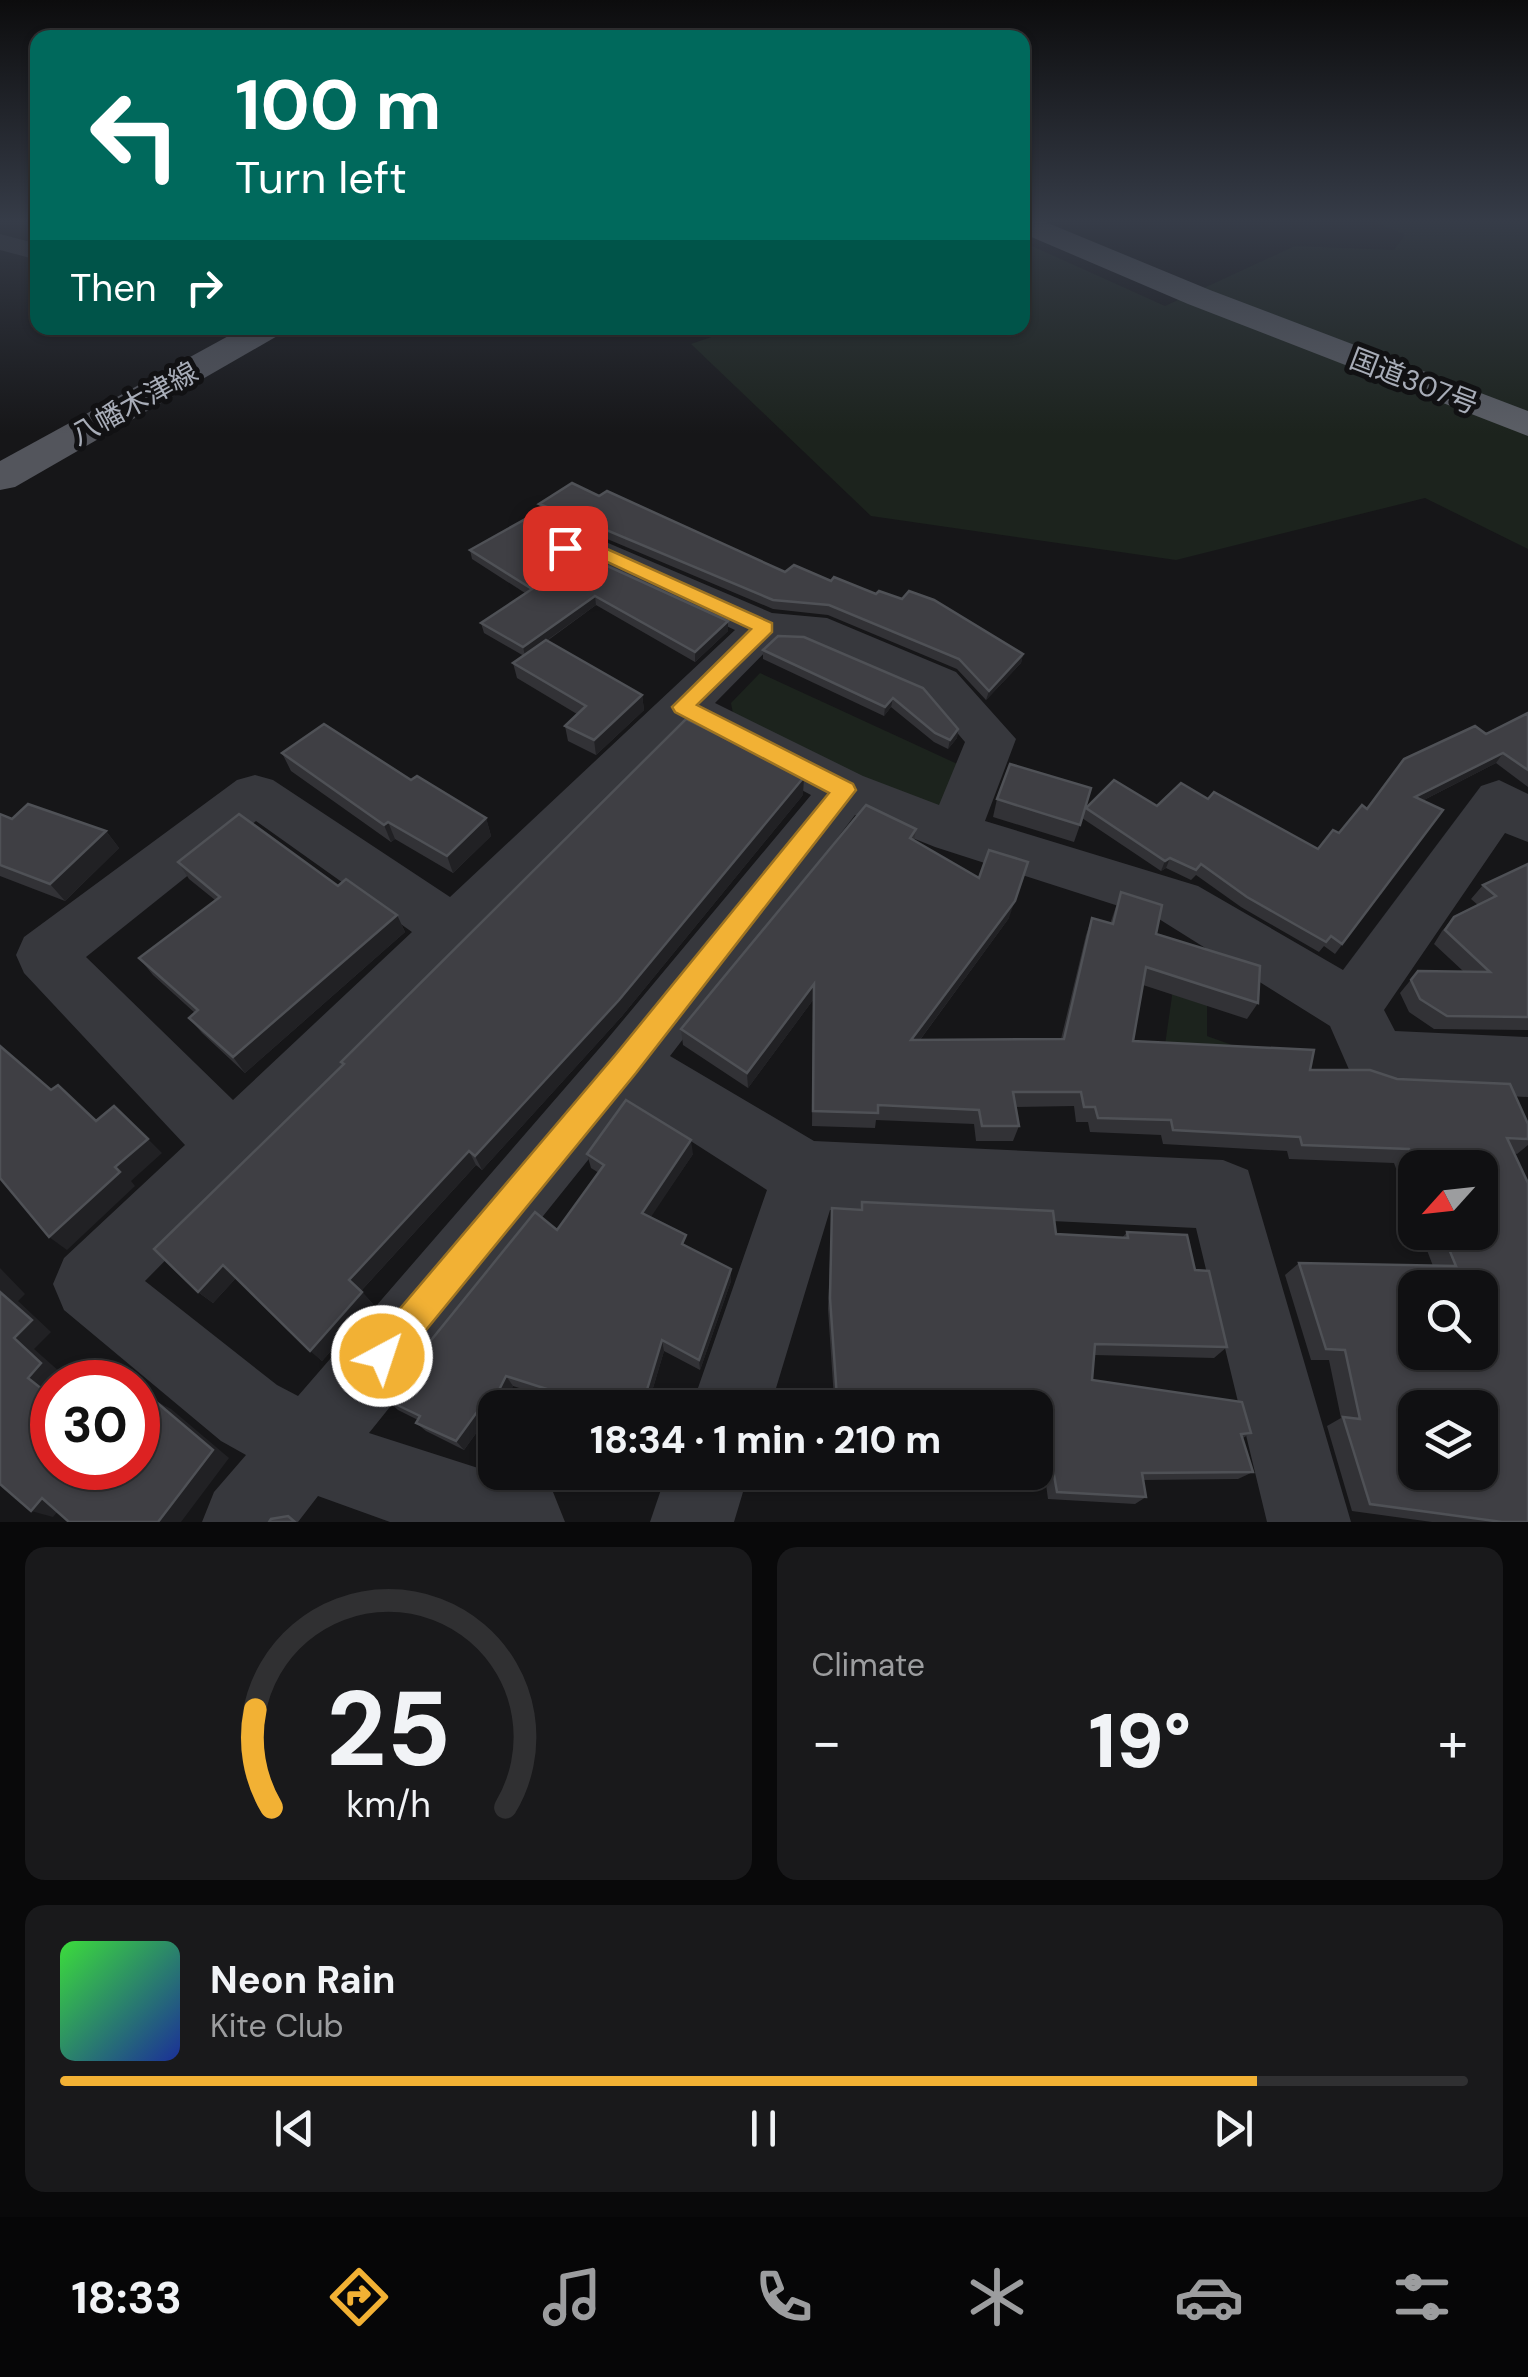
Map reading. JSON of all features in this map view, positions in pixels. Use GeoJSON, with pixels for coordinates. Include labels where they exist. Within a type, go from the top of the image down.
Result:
{"type":"FeatureCollection","features":[{"type":"Feature","properties":{"kind":"highway","name":"国道307号"},"geometry":{"type":"LineString","coordinates":[[1187,292],[1528,424]]}},
{"type":"Feature","properties":{"kind":"main road","name":"八幡木津線"},"geometry":{"type":"LineString","coordinates":[[0,450],[216,335]]}},
{"type":"Feature","properties":{"kind":"main road","name":"八幡木津線"},"geometry":{"type":"LineString","coordinates":[[0,478],[255,335]]}},
{"type":"Feature","properties":{"kind":"street"},"geometry":{"type":"LineString","coordinates":[[565,548],[587,546],[765,627],[811,628],[940,683],[991,738],[954,832]]}},
{"type":"Feature","properties":{"kind":"street"},"geometry":{"type":"LineString","coordinates":[[522,1522],[348,1468],[249,1412],[90,1284],[765,627]]}},
{"type":"Feature","properties":{"kind":"street"},"geometry":{"type":"LineString","coordinates":[[682,707],[844,790],[954,832],[1178,902],[1352,1007],[1376,1060],[1526,1072]]}},
{"type":"Feature","properties":{"kind":"street"},"geometry":{"type":"LineString","coordinates":[[244,1522],[626,1064],[844,790]]}},
{"type":"Feature","properties":{"kind":"street"},"geometry":{"type":"LineString","coordinates":[[232,1146],[45,955],[256,794],[454,930]]}},
{"type":"Feature","properties":{"kind":"street"},"geometry":{"type":"LineString","coordinates":[[1352,1007],[1499,800],[1528,822]]}},
{"type":"Feature","properties":{"kind":"street"},"geometry":{"type":"LineString","coordinates":[[626,1064],[806,1175],[1224,1196],[1309,1522]]}},
{"type":"Feature","properties":{"kind":"street"},"geometry":{"type":"LineString","coordinates":[[736,1390],[806,1175]]}},
{"type":"Feature","properties":{"kind":"street"},"geometry":{"type":"LineString","coordinates":[[692,1522],[702,1490]]}},
{"type":"Feature","properties":{"kind":"shaded area"},"geometry":{"type":"Polygon","coordinates":[[[1030,292],[1134,292],[1165,306],[1195,292],[1528,292],[1528,549],[1425,498],[1176,560],[871,516],[691,344],[717,335],[1030,335],[1030,292]]]}},
{"type":"Feature","properties":{"kind":"shaded area"},"geometry":{"type":"Polygon","coordinates":[[[760,673],[977,773],[954,832],[737,735],[731,703],[760,673]]]}},
{"type":"Feature","properties":{"kind":"shaded area"},"geometry":{"type":"Polygon","coordinates":[[[1180,940],[1207,954],[1207,1036],[1271,1059],[1161,1073],[1180,940]]]}},
{"type":"Feature","properties":{"kind":"building"},"geometry":{"type":"Polygon","coordinates":[[[572,483],[599,496],[607,491],[785,572],[794,565],[876,594],[879,591],[902,599],[909,591],[934,600],[1023,654],[989,691],[959,659],[829,605],[773,600],[585,521],[549,526],[540,541],[549,551],[579,553],[728,621],[695,652],[595,596],[523,647],[481,623],[532,589],[470,550],[547,507],[539,504],[572,483]]]}},
{"type":"Feature","properties":{"kind":"building"},"geometry":{"type":"Polygon","coordinates":[[[778,636],[804,637],[923,688],[958,729],[950,740],[935,733],[893,698],[885,707],[763,650],[778,636]]]}},
{"type":"Feature","properties":{"kind":"building"},"geometry":{"type":"Polygon","coordinates":[[[546,640],[642,695],[594,740],[565,726],[586,706],[513,663],[546,640]]]}},
{"type":"Feature","properties":{"kind":"building"},"geometry":{"type":"Polygon","coordinates":[[[1528,713],[1528,770],[1503,753],[1415,797],[1443,810],[1342,944],[1331,936],[1326,942],[1247,897],[1201,864],[1196,870],[1170,858],[1165,861],[1086,808],[1114,780],[1157,806],[1181,783],[1208,799],[1214,792],[1318,849],[1333,830],[1339,833],[1362,805],[1367,809],[1404,759],[1475,726],[1486,734],[1528,713]]]}},
{"type":"Feature","properties":{"kind":"building"},"geometry":{"type":"Polygon","coordinates":[[[686,719],[804,777],[619,1000],[475,1156],[469,1151],[349,1280],[362,1292],[310,1351],[223,1265],[198,1292],[154,1249],[344,1064],[341,1062],[686,719]]]}},
{"type":"Feature","properties":{"kind":"building"},"geometry":{"type":"Polygon","coordinates":[[[324,724],[411,780],[417,776],[486,818],[447,856],[388,822],[384,825],[282,753],[324,724]]]}},
{"type":"Feature","properties":{"kind":"building"},"geometry":{"type":"Polygon","coordinates":[[[1010,764],[1091,788],[1080,825],[997,799],[1010,764]]]}},
{"type":"Feature","properties":{"kind":"building"},"geometry":{"type":"Polygon","coordinates":[[[28,804],[106,831],[50,884],[0,865],[0,814],[12,819],[28,804]]]}},
{"type":"Feature","properties":{"kind":"building"},"geometry":{"type":"Polygon","coordinates":[[[866,805],[916,829],[910,838],[979,878],[989,850],[1028,862],[1015,901],[911,1040],[1064,1039],[1092,918],[1113,924],[1121,892],[1162,905],[1156,934],[1260,966],[1258,1003],[1146,967],[1133,1041],[1314,1050],[1310,1070],[1370,1070],[1397,1079],[1510,1084],[1528,1124],[1528,1139],[1507,1138],[1528,1183],[1528,1522],[1370,1504],[1343,1417],[1360,1419],[1345,1350],[1326,1349],[1299,1263],[1456,1266],[1449,1250],[1498,1250],[1498,1150],[1302,1145],[1300,1137],[1173,1130],[1171,1120],[1098,1118],[1095,1107],[1084,1107],[1081,1092],[1013,1092],[1019,1126],[982,1126],[979,1110],[878,1105],[878,1113],[813,1111],[814,984],[747,1073],[681,1029],[866,805]]]}},
{"type":"Feature","properties":{"kind":"building"},"geometry":{"type":"Polygon","coordinates":[[[239,814],[338,886],[346,879],[397,915],[233,1057],[189,1018],[198,1010],[139,958],[220,897],[178,862],[239,814]]]}},
{"type":"Feature","properties":{"kind":"building"},"geometry":{"type":"Polygon","coordinates":[[[1528,864],[1528,1017],[1447,1016],[1420,999],[1411,980],[1418,971],[1490,972],[1445,930],[1454,917],[1496,896],[1483,885],[1528,864]]]}},
{"type":"Feature","properties":{"kind":"building"},"geometry":{"type":"Polygon","coordinates":[[[0,1046],[51,1090],[58,1085],[96,1121],[114,1106],[148,1139],[115,1167],[120,1172],[49,1237],[0,1178],[0,1046]]]}},
{"type":"Feature","properties":{"kind":"building"},"geometry":{"type":"Polygon","coordinates":[[[626,1100],[691,1140],[642,1213],[686,1235],[682,1244],[731,1269],[699,1360],[662,1340],[647,1390],[550,1390],[506,1376],[499,1390],[478,1390],[478,1411],[456,1441],[416,1423],[420,1416],[387,1400],[398,1381],[535,1212],[557,1230],[604,1165],[587,1154],[626,1100]]]}},
{"type":"Feature","properties":{"kind":"building"},"geometry":{"type":"Polygon","coordinates":[[[862,1202],[1053,1211],[1056,1234],[1128,1238],[1127,1232],[1187,1235],[1195,1270],[1209,1271],[1227,1347],[1095,1344],[1092,1380],[1242,1402],[1251,1433],[1241,1434],[1253,1472],[1142,1473],[1146,1497],[1057,1492],[1053,1469],[1053,1390],[836,1390],[830,1298],[832,1208],[862,1210],[862,1202]]]}},
{"type":"Feature","properties":{"kind":"building"},"geometry":{"type":"Polygon","coordinates":[[[0,1292],[32,1320],[14,1338],[38,1360],[30,1360],[28,1378],[30,1490],[160,1490],[160,1405],[213,1450],[158,1522],[69,1522],[42,1498],[31,1511],[0,1484],[0,1292]]]}},
{"type":"Feature","properties":{"kind":"building"},"geometry":{"type":"Polygon","coordinates":[[[288,1516],[295,1522],[269,1522],[271,1519],[288,1516]]]}},
{"type":"Feature","properties":{"kind":"route"},"geometry":{"type":"LineString","coordinates":[[382,1356],[626,1064],[844,790],[682,707],[765,627],[587,546],[565,548]]}}]}
